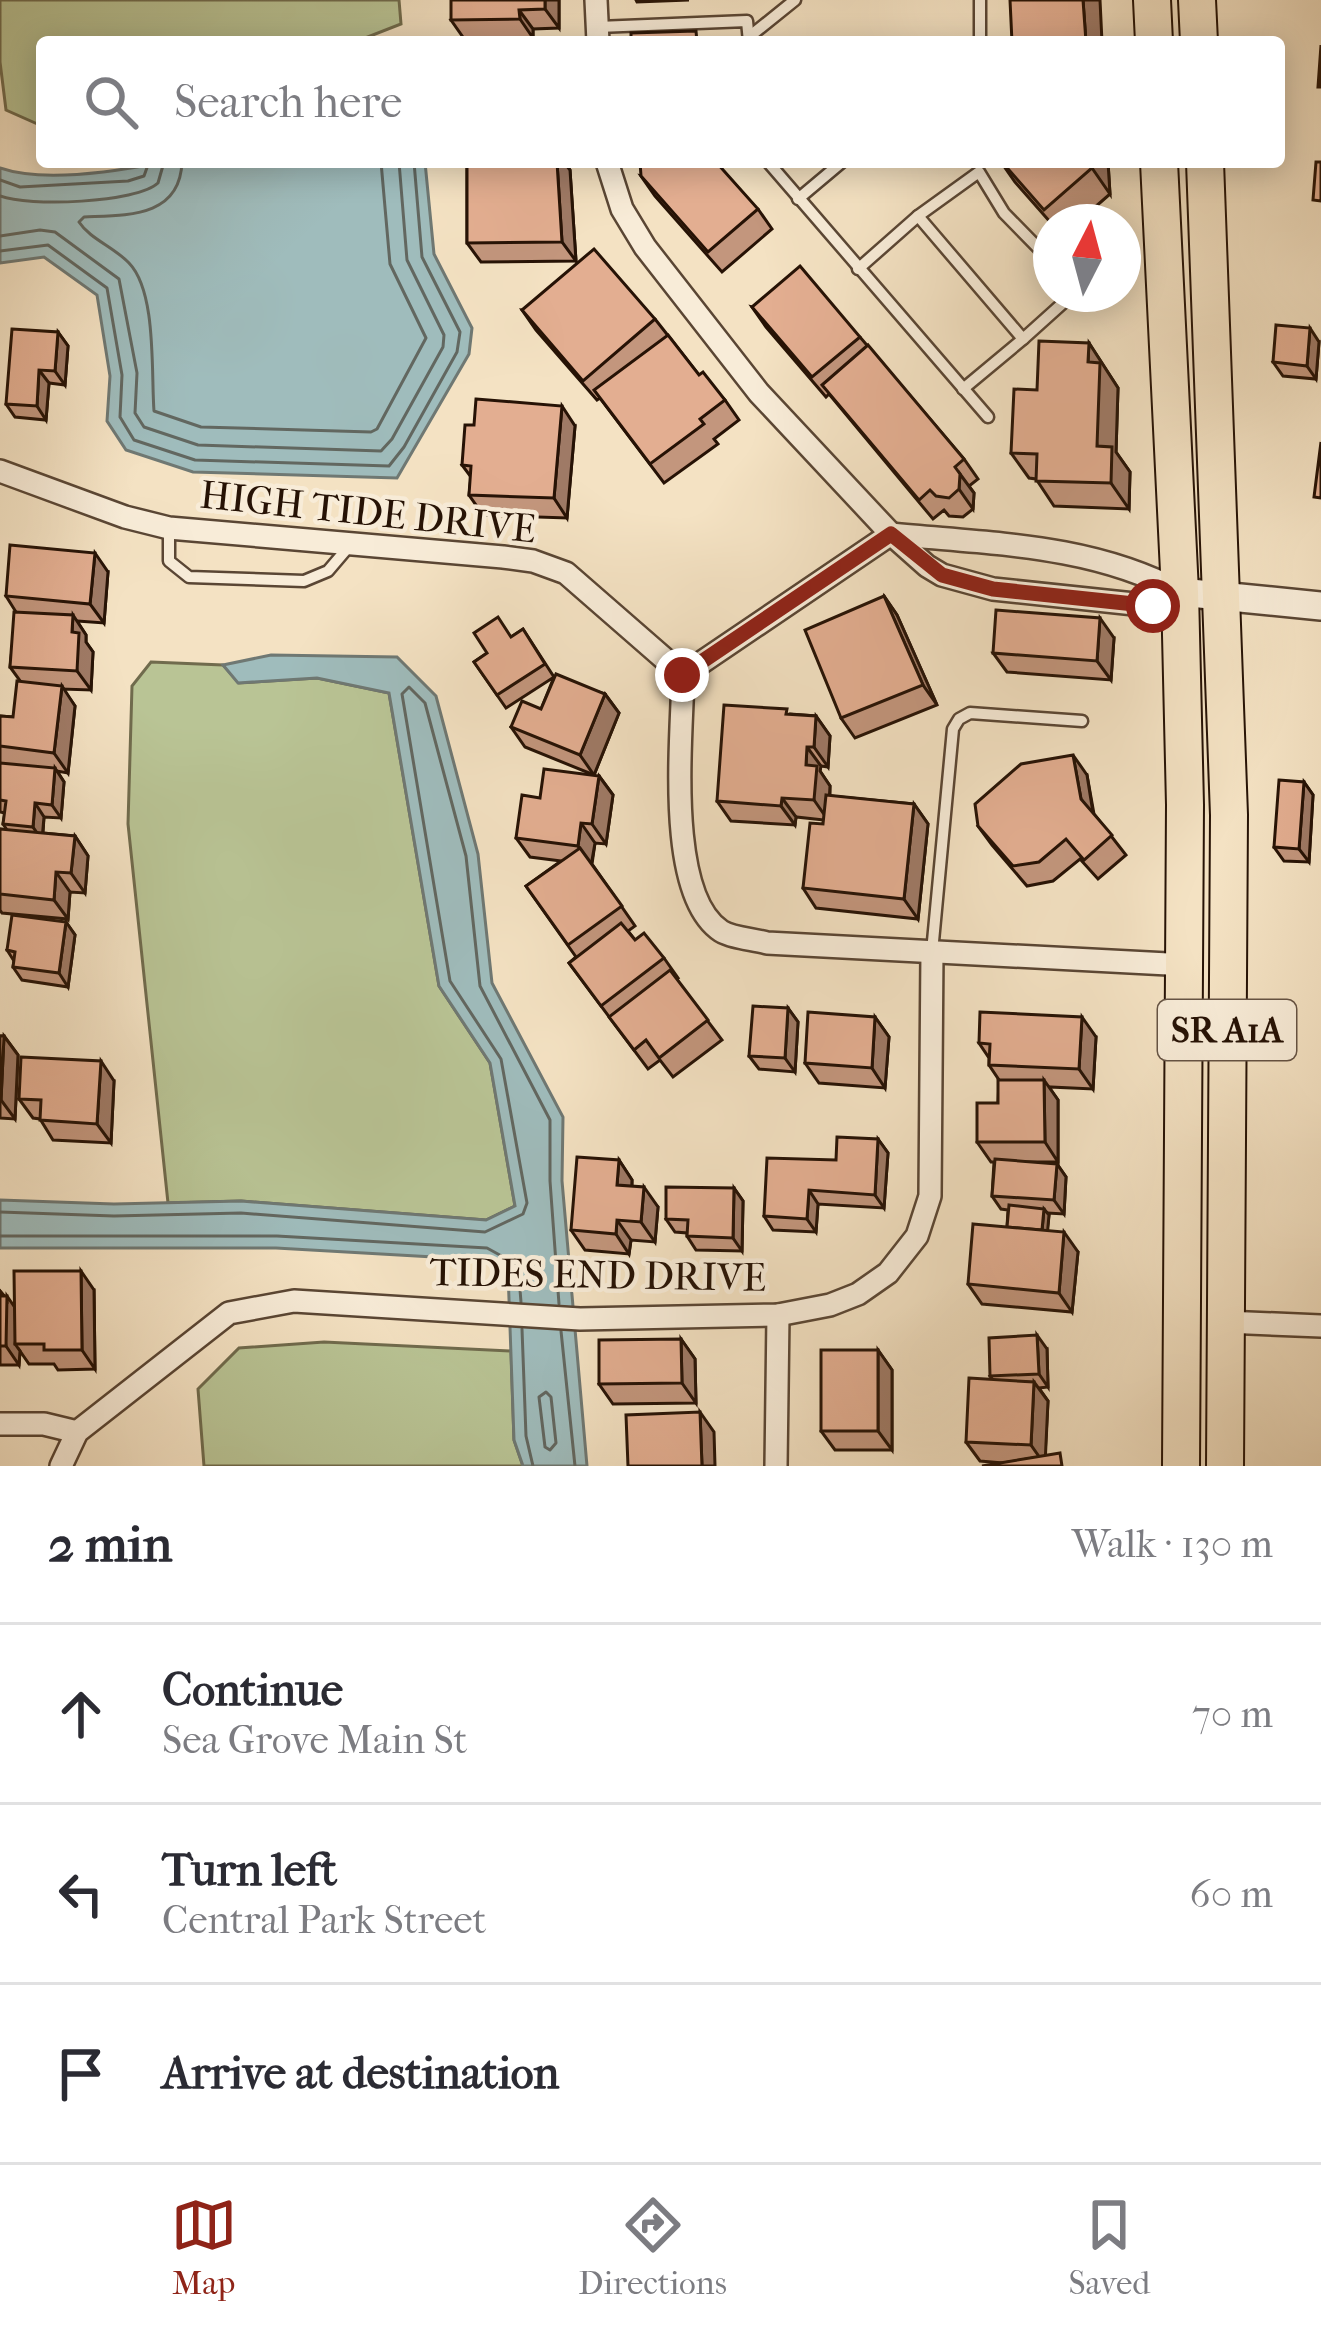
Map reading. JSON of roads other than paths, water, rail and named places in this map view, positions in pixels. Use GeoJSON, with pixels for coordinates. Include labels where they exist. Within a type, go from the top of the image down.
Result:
{"type":"FeatureCollection","features":[{"type":"Feature","properties":{"kind":"main road"},"geometry":{"type":"LineString","coordinates":[[1152,0],[1154,36]]}},
{"type":"Feature","properties":{"kind":"main road"},"geometry":{"type":"LineString","coordinates":[[1197,0],[1199,36]]}},
{"type":"Feature","properties":{"kind":"main road","name":"SR A1A"},"geometry":{"type":"LineString","coordinates":[[1160,168],[1180,592],[1186,964],[1181,1466]]}},
{"type":"Feature","properties":{"kind":"main road","name":"SR A1A"},"geometry":{"type":"LineString","coordinates":[[1205,168],[1229,814],[1225,1466]]}},
{"type":"Feature","properties":{"kind":"street"},"geometry":{"type":"LineString","coordinates":[[596,0],[598,34]]}},
{"type":"Feature","properties":{"kind":"street"},"geometry":{"type":"LineString","coordinates":[[609,168],[622,209],[645,247],[759,394],[891,534],[942,575],[993,589],[1153,606],[1180,592]]}},
{"type":"Feature","properties":{"kind":"street","name":"HIGH TIDE DRIVE"},"geometry":{"type":"LineString","coordinates":[[0,471],[125,518],[169,528],[533,561],[566,573],[682,675]]}},
{"type":"Feature","properties":{"kind":"street"},"geometry":{"type":"LineString","coordinates":[[1186,964],[767,943],[722,932],[695,902],[682,861],[682,675],[891,534],[1061,550],[1143,572],[1180,592],[1321,606]]}},
{"type":"Feature","properties":{"kind":"street","name":"TIDES END DRIVE"},"geometry":{"type":"LineString","coordinates":[[62,1466],[77,1432],[229,1313],[294,1301],[580,1319],[778,1315],[858,1294],[888,1273],[917,1236],[930,1196],[932,952]]}},
{"type":"Feature","properties":{"kind":"street"},"geometry":{"type":"LineString","coordinates":[[776,1466],[778,1315]]}},
{"type":"Feature","properties":{"kind":"street"},"geometry":{"type":"LineString","coordinates":[[1226,1322],[1321,1326]]}},
{"type":"Feature","properties":{"kind":"street"},"geometry":{"type":"LineString","coordinates":[[0,1424],[44,1424],[77,1432]]}},
{"type":"Feature","properties":{"kind":"lane"},"geometry":{"type":"LineString","coordinates":[[753,36],[795,0]]}},
{"type":"Feature","properties":{"kind":"lane"},"geometry":{"type":"LineString","coordinates":[[980,0],[980,36]]}},
{"type":"Feature","properties":{"kind":"lane"},"geometry":{"type":"LineString","coordinates":[[598,34],[747,21],[749,36]]}},
{"type":"Feature","properties":{"kind":"lane"},"geometry":{"type":"LineString","coordinates":[[773,168],[988,417]]}},
{"type":"Feature","properties":{"kind":"lane"},"geometry":{"type":"LineString","coordinates":[[799,199],[835,168]]}},
{"type":"Feature","properties":{"kind":"lane"},"geometry":{"type":"LineString","coordinates":[[858,269],[978,168]]}},
{"type":"Feature","properties":{"kind":"lane"},"geometry":{"type":"LineString","coordinates":[[980,168],[1004,213],[1033,243]]}},
{"type":"Feature","properties":{"kind":"lane"},"geometry":{"type":"LineString","coordinates":[[918,216],[1023,339]]}},
{"type":"Feature","properties":{"kind":"lane"},"geometry":{"type":"LineString","coordinates":[[963,389],[1053,312]]}},
{"type":"Feature","properties":{"kind":"lane"},"geometry":{"type":"LineString","coordinates":[[169,528],[170,560],[189,577],[304,580],[328,571],[352,544]]}},
{"type":"Feature","properties":{"kind":"lane"},"geometry":{"type":"LineString","coordinates":[[932,952],[953,729],[959,718],[984,712],[1082,721]]}},
{"type":"Feature","properties":{"kind":"water"},"geometry":{"type":"Polygon","coordinates":[[[0,168],[37,175],[128,168],[426,168],[434,254],[472,328],[469,354],[397,478],[193,472],[126,450],[107,421],[110,376],[97,295],[44,257],[0,263],[0,168]]]}},
{"type":"Feature","properties":{"kind":"water"},"geometry":{"type":"Polygon","coordinates":[[[271,655],[397,657],[436,696],[478,854],[492,983],[563,1117],[562,1181],[587,1466],[523,1466],[514,1440],[508,1271],[486,1260],[276,1248],[0,1248],[0,1200],[241,1201],[486,1220],[515,1206],[490,1063],[439,986],[389,693],[317,678],[238,683],[223,665],[271,655]]]}}]}
